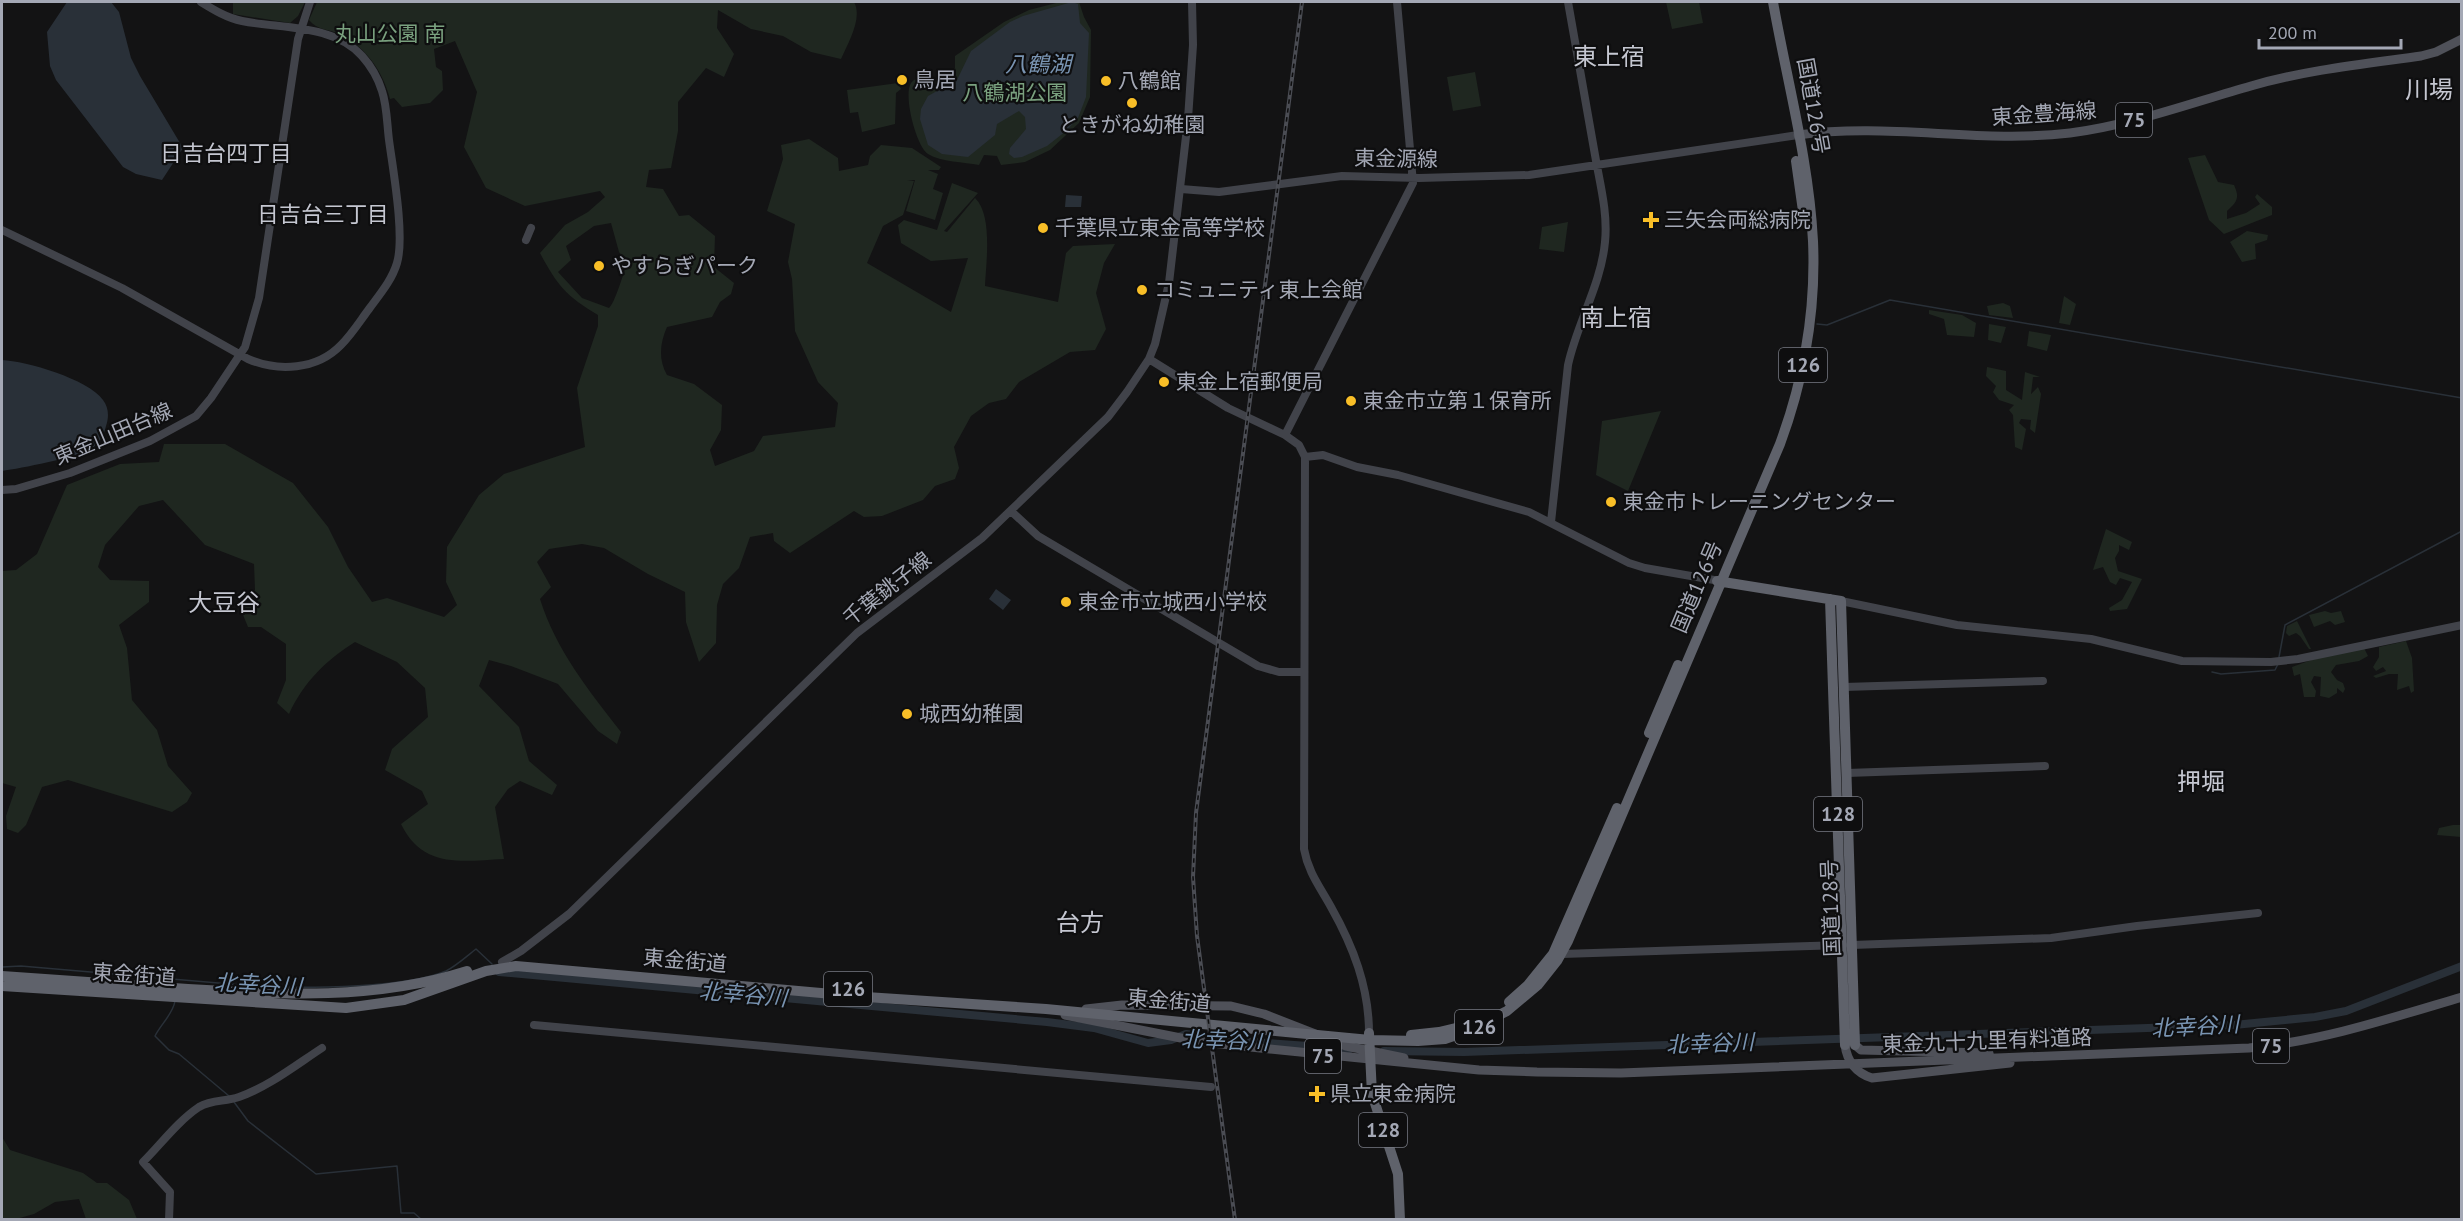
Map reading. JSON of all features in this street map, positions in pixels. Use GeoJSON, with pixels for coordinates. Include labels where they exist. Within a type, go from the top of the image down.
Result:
{"type":"FeatureCollection","features":[{"type":"Feature","properties":{"kind":"highway","name":"国道126号"},"geometry":{"type":"LineString","coordinates":[[1370,1037],[1418,1035],[1468,1024],[1509,1002],[1548,962],[1569,921],[1785,430],[1805,356],[1812,296],[1813,240],[1807,184],[1794,136],[1767,2]]}},
{"type":"Feature","properties":{"kind":"highway","name":"国道126号"},"geometry":{"type":"LineString","coordinates":[[1773,2],[1794,136]]}},
{"type":"Feature","properties":{"kind":"highway","name":"国道126号"},"geometry":{"type":"LineString","coordinates":[[1370,1037],[1431,1041],[1457,1035],[1482,1025],[1527,996],[1562,954],[1718,581]]}},
{"type":"Feature","properties":{"kind":"highway"},"geometry":{"type":"LineString","coordinates":[[1718,581],[1836,600]]}},
{"type":"Feature","properties":{"kind":"highway","name":"国道128号"},"geometry":{"type":"LineString","coordinates":[[1836,600],[1850,1045]]}},
{"type":"Feature","properties":{"kind":"highway","name":"東金街道"},"geometry":{"type":"LineString","coordinates":[[2,986],[257,993],[348,992],[418,984],[502,962],[862,997],[1195,1020]]}},
{"type":"Feature","properties":{"kind":"highway","name":"東金街道"},"geometry":{"type":"LineString","coordinates":[[2,976],[93,987],[346,1008],[404,1000],[494,969],[526,964],[579,964],[1370,1037]]}},
{"type":"Feature","properties":{"kind":"highway","name":"128"},"geometry":{"type":"LineString","coordinates":[[1370,1037],[1372,1094],[1398,1174],[1400,1220]]}},
{"type":"Feature","properties":{"kind":"main road","name":"東金豊海線"},"geometry":{"type":"LineString","coordinates":[[1794,136],[1830,132],[1892,132],[2012,137],[2089,130],[2125,123],[2293,76],[2421,56],[2436,52],[2462,39]]}},
{"type":"Feature","properties":{"kind":"main road","name":"東金九十九里有料道路"},"geometry":{"type":"LineString","coordinates":[[980,1004],[991,1008],[1052,1014],[1201,1042],[1347,1058],[1508,1071],[1621,1073],[2249,1048],[2292,1043],[2355,1029],[2462,998]]}},
{"type":"Feature","properties":{"kind":"main road","name":"東金九十九里有料道路"},"geometry":{"type":"LineString","coordinates":[[1086,1009],[1099,1006],[1193,1004],[1231,1006],[1264,1014],[1359,1050],[1508,1071]]}},
{"type":"Feature","properties":{"kind":"main road","name":"75"},"geometry":{"type":"LineString","coordinates":[[1850,1045],[1861,1050],[2075,1055],[1881,1079],[1865,1076],[1848,1058],[1850,1045]]}},
{"type":"Feature","properties":{"kind":"street"},"geometry":{"type":"LineString","coordinates":[[2,230],[122,288],[257,363],[278,368],[303,365],[326,357],[347,338],[390,280],[398,260],[395,189],[381,88],[373,69],[351,46],[339,39],[301,30],[241,21],[215,11],[201,2]]}},
{"type":"Feature","properties":{"kind":"street","name":"東金山田台線"},"geometry":{"type":"LineString","coordinates":[[2,490],[16,489],[70,473],[181,426],[203,409],[241,355],[251,331],[259,298],[301,30],[310,2]]}},
{"type":"Feature","properties":{"kind":"street"},"geometry":{"type":"LineString","coordinates":[[1181,189],[1193,48],[1192,2]]}},
{"type":"Feature","properties":{"kind":"street"},"geometry":{"type":"LineString","coordinates":[[1285,435],[1414,178],[1397,2]]}},
{"type":"Feature","properties":{"kind":"street"},"geometry":{"type":"LineString","coordinates":[[1551,522],[1568,365],[1572,346],[1593,293],[1605,246],[1605,211],[1568,2]]}},
{"type":"Feature","properties":{"kind":"street","name":"東金源線"},"geometry":{"type":"LineString","coordinates":[[1181,189],[1219,192],[1342,176],[1414,178],[1521,176],[1794,136]]}},
{"type":"Feature","properties":{"kind":"street","name":"千葉銚子線"},"geometry":{"type":"LineString","coordinates":[[502,962],[528,946],[569,914],[857,633],[963,554],[1108,417],[1149,359],[1160,327],[1169,283],[1181,189]]}},
{"type":"Feature","properties":{"kind":"street"},"geometry":{"type":"LineString","coordinates":[[526,240],[531,228]]}},
{"type":"Feature","properties":{"kind":"street"},"geometry":{"type":"LineString","coordinates":[[1149,359],[1228,408],[1285,435],[1299,445],[1305,457],[1304,849],[1307,864],[1333,911],[1359,968],[1364,983],[1370,1037]]}},
{"type":"Feature","properties":{"kind":"street"},"geometry":{"type":"LineString","coordinates":[[1305,457],[1323,455],[1357,467],[1529,512],[1629,563],[1718,581]]}},
{"type":"Feature","properties":{"kind":"street"},"geometry":{"type":"LineString","coordinates":[[1011,511],[1038,536],[1258,666],[1279,672],[1304,672]]}},
{"type":"Feature","properties":{"kind":"street"},"geometry":{"type":"LineString","coordinates":[[1836,600],[1957,625],[2091,639],[2182,660],[2202,662],[2271,662],[2298,659],[2462,626]]}},
{"type":"Feature","properties":{"kind":"street"},"geometry":{"type":"LineString","coordinates":[[1839,688],[2043,681]]}},
{"type":"Feature","properties":{"kind":"street"},"geometry":{"type":"LineString","coordinates":[[1842,773],[2045,766]]}},
{"type":"Feature","properties":{"kind":"street"},"geometry":{"type":"LineString","coordinates":[[1562,954],[2051,938],[2258,913]]}},
{"type":"Feature","properties":{"kind":"street"},"geometry":{"type":"LineString","coordinates":[[526,964],[528,946]]}},
{"type":"Feature","properties":{"kind":"street"},"geometry":{"type":"LineString","coordinates":[[534,1025],[1211,1087]]}},
{"type":"Feature","properties":{"kind":"street"},"geometry":{"type":"LineString","coordinates":[[169,1220],[170,1192],[143,1162],[202,1105],[214,1100],[237,1098],[260,1087],[322,1048]]}},
{"type":"Feature","properties":{"kind":"green space"},"geometry":{"type":"Polygon","coordinates":[[[233,2],[305,2],[298,16],[290,23],[233,14],[233,2]]]}},
{"type":"Feature","properties":{"kind":"green space","name":"丸山公園 南"},"geometry":{"type":"Polygon","coordinates":[[[317,2],[854,2],[856,23],[841,59],[811,52],[783,36],[751,29],[718,10],[717,28],[734,54],[724,77],[706,68],[678,102],[678,131],[671,168],[649,170],[646,187],[663,189],[679,216],[689,215],[715,236],[714,267],[734,283],[731,294],[720,302],[712,317],[667,327],[662,345],[662,363],[667,375],[694,384],[722,405],[721,430],[710,450],[715,466],[754,451],[763,436],[835,427],[838,403],[818,382],[795,331],[792,279],[788,262],[795,224],[767,211],[783,159],[781,145],[809,139],[838,158],[839,171],[868,165],[870,156],[881,145],[912,148],[941,167],[939,170],[928,170],[938,174],[933,189],[943,193],[935,220],[906,211],[915,180],[907,180],[914,181],[903,215],[883,226],[867,263],[951,312],[968,258],[931,261],[901,243],[898,225],[904,220],[937,230],[952,183],[978,193],[944,231],[947,232],[975,198],[981,206],[986,227],[985,286],[1058,302],[1066,253],[1073,246],[1115,244],[1104,263],[1096,293],[1106,329],[1095,350],[1070,352],[1019,382],[1006,399],[989,403],[971,416],[954,447],[959,468],[955,479],[935,486],[923,500],[882,516],[864,517],[854,511],[790,553],[774,541],[773,533],[750,537],[739,568],[723,584],[717,605],[716,643],[699,662],[686,622],[685,592],[648,574],[604,548],[582,544],[549,549],[537,562],[551,587],[540,599],[547,618],[574,669],[621,732],[617,744],[598,731],[558,684],[489,660],[479,686],[519,727],[529,761],[557,785],[552,795],[520,781],[508,789],[495,807],[504,859],[458,861],[432,855],[420,849],[410,839],[401,824],[428,804],[422,791],[385,770],[392,749],[428,717],[425,688],[397,662],[355,642],[334,656],[316,673],[301,692],[289,714],[277,703],[286,680],[286,644],[261,627],[248,627],[241,610],[255,590],[254,564],[205,545],[163,500],[139,506],[105,545],[98,567],[110,580],[149,581],[149,602],[119,625],[127,648],[132,700],[157,730],[168,766],[192,793],[187,802],[172,812],[68,780],[42,787],[26,825],[18,833],[7,829],[6,816],[16,787],[2,783],[2,571],[16,570],[37,554],[67,485],[120,464],[159,462],[164,444],[225,444],[293,483],[328,527],[348,567],[372,602],[387,598],[444,617],[457,605],[446,582],[447,547],[479,495],[504,474],[585,447],[577,388],[598,326],[598,315],[563,289],[540,253],[565,225],[588,212],[605,197],[600,191],[525,206],[486,188],[464,147],[477,92],[455,41],[434,49],[436,67],[442,71],[443,90],[430,103],[402,107],[394,98],[390,99],[378,69],[365,52],[348,39],[319,28],[309,20],[317,2]],[[611,223],[594,226],[566,246],[571,260],[558,272],[582,298],[609,308],[627,264],[619,252],[611,223]]]}},
{"type":"Feature","properties":{"kind":"green space","name":"八鶴湖"},"geometry":{"type":"Polygon","coordinates":[[[1060,2],[1079,2],[1091,30],[1090,97],[1079,123],[1050,150],[1025,162],[1001,165],[997,156],[984,155],[979,165],[946,160],[928,154],[919,141],[912,120],[909,89],[912,82],[923,75],[928,85],[955,68],[955,56],[1004,22],[1029,10],[1060,2]]]}},
{"type":"Feature","properties":{"kind":"green space"},"geometry":{"type":"Polygon","coordinates":[[[1666,2],[1699,2],[1703,23],[1672,29],[1666,2]]]}},
{"type":"Feature","properties":{"kind":"green space"},"geometry":{"type":"Polygon","coordinates":[[[1475,72],[1481,106],[1453,111],[1447,77],[1475,72]]]}},
{"type":"Feature","properties":{"kind":"green space"},"geometry":{"type":"Polygon","coordinates":[[[898,83],[901,89],[896,93],[895,124],[862,132],[858,112],[850,113],[847,90],[898,83]]]}},
{"type":"Feature","properties":{"kind":"green space"},"geometry":{"type":"Polygon","coordinates":[[[2205,155],[2218,182],[2234,185],[2236,189],[2236,200],[2227,211],[2227,219],[2246,213],[2260,204],[2255,197],[2257,194],[2272,207],[2272,215],[2224,234],[2209,220],[2188,158],[2205,155]]]}},
{"type":"Feature","properties":{"kind":"green space"},"geometry":{"type":"Polygon","coordinates":[[[1568,222],[1564,252],[1539,249],[1542,227],[1568,222]]]}},
{"type":"Feature","properties":{"kind":"green space"},"geometry":{"type":"Polygon","coordinates":[[[2247,231],[2268,235],[2267,240],[2255,244],[2256,259],[2242,262],[2230,242],[2247,231]]]}},
{"type":"Feature","properties":{"kind":"green space"},"geometry":{"type":"Polygon","coordinates":[[[2064,296],[2076,304],[2070,325],[2059,323],[2064,296]]]}},
{"type":"Feature","properties":{"kind":"green space"},"geometry":{"type":"Polygon","coordinates":[[[2003,303],[2010,306],[2013,318],[1989,315],[1987,306],[2003,303]]]}},
{"type":"Feature","properties":{"kind":"green space"},"geometry":{"type":"Polygon","coordinates":[[[1929,310],[1962,315],[1976,323],[1974,337],[1947,335],[1944,319],[1929,314],[1929,310]]]}},
{"type":"Feature","properties":{"kind":"green space"},"geometry":{"type":"Polygon","coordinates":[[[1989,324],[2006,327],[2001,343],[1988,340],[1989,324]]]}},
{"type":"Feature","properties":{"kind":"green space"},"geometry":{"type":"Polygon","coordinates":[[[2029,331],[2051,335],[2047,351],[2027,346],[2029,331]]]}},
{"type":"Feature","properties":{"kind":"green space"},"geometry":{"type":"Polygon","coordinates":[[[1987,367],[2006,371],[2006,390],[2022,400],[2025,372],[2040,377],[2033,377],[2031,394],[2038,387],[2041,394],[2035,433],[2030,429],[2031,420],[2021,419],[2019,423],[2026,429],[2022,450],[2015,447],[2013,415],[2009,410],[2014,405],[1999,400],[1993,392],[1996,386],[1986,376],[1987,367]]]}},
{"type":"Feature","properties":{"kind":"green space"},"geometry":{"type":"Polygon","coordinates":[[[1661,411],[1628,491],[1596,475],[1602,421],[1661,411]]]}},
{"type":"Feature","properties":{"kind":"green space"},"geometry":{"type":"Polygon","coordinates":[[[2106,529],[2132,542],[2129,550],[2119,545],[2115,558],[2118,571],[2142,579],[2127,609],[2110,611],[2109,608],[2122,600],[2132,582],[2120,578],[2116,585],[2110,582],[2103,567],[2093,570],[2106,529]]]}},
{"type":"Feature","properties":{"kind":"green space"},"geometry":{"type":"Polygon","coordinates":[[[2325,611],[2331,613],[2341,611],[2345,622],[2335,625],[2330,621],[2314,627],[2309,615],[2325,611]]]}},
{"type":"Feature","properties":{"kind":"green space"},"geometry":{"type":"Polygon","coordinates":[[[2297,621],[2311,649],[2296,633],[2289,636],[2286,633],[2287,626],[2297,621]]]}},
{"type":"Feature","properties":{"kind":"green space"},"geometry":{"type":"Polygon","coordinates":[[[2406,641],[2412,658],[2414,691],[2411,693],[2409,686],[2397,690],[2398,674],[2376,678],[2373,676],[2386,671],[2383,667],[2376,671],[2373,667],[2379,657],[2379,647],[2406,641]]]}},
{"type":"Feature","properties":{"kind":"green space"},"geometry":{"type":"Polygon","coordinates":[[[2364,648],[2368,656],[2359,661],[2336,665],[2331,672],[2337,680],[2343,683],[2345,689],[2343,693],[2337,688],[2337,693],[2329,698],[2320,696],[2321,677],[2314,676],[2311,682],[2316,691],[2315,697],[2304,697],[2300,674],[2294,676],[2292,667],[2317,658],[2364,648]]]}},
{"type":"Feature","properties":{"kind":"green space"},"geometry":{"type":"Polygon","coordinates":[[[2461,825],[2461,837],[2437,835],[2439,828],[2461,825]]]}},
{"type":"Feature","properties":{"kind":"green space"},"geometry":{"type":"Polygon","coordinates":[[[2,1137],[10,1150],[83,1173],[97,1183],[107,1183],[129,1200],[137,1219],[86,1219],[79,1199],[55,1202],[34,1214],[16,1219],[2,1219],[2,1137]]]}},
{"type":"Feature","properties":{"kind":"water"},"geometry":{"type":"Polygon","coordinates":[[[67,2],[111,2],[119,12],[131,58],[183,148],[162,180],[136,174],[123,167],[56,80],[50,66],[47,32],[67,2]]]}},
{"type":"Feature","properties":{"kind":"water","name":"八鶴湖"},"geometry":{"type":"Polygon","coordinates":[[[1072,2],[1078,4],[1080,23],[1089,33],[1086,97],[1078,118],[1066,131],[1047,146],[1014,158],[1009,154],[1010,148],[1026,129],[1025,117],[1019,111],[997,124],[995,135],[968,157],[942,154],[928,145],[920,119],[921,109],[928,96],[957,80],[971,51],[1010,22],[1072,2]]]}},
{"type":"Feature","properties":{"kind":"water"},"geometry":{"type":"Polygon","coordinates":[[[1066,195],[1082,196],[1081,207],[1065,207],[1066,195]]]}},
{"type":"Feature","properties":{"kind":"water"},"geometry":{"type":"Polygon","coordinates":[[[2,360],[56,372],[95,392],[105,403],[108,416],[104,433],[96,445],[73,456],[2,471],[2,360]]]}},
{"type":"Feature","properties":{"kind":"water"},"geometry":{"type":"Polygon","coordinates":[[[996,589],[1011,600],[1003,610],[989,599],[996,589]]]}},
{"type":"Feature","properties":{"kind":"waterway"},"geometry":{"type":"LineString","coordinates":[[1817,324],[1827,325],[1890,300],[2462,398]]}},
{"type":"Feature","properties":{"kind":"waterway"},"geometry":{"type":"LineString","coordinates":[[2279,657],[2285,625],[2462,531]]}},
{"type":"Feature","properties":{"kind":"waterway"},"geometry":{"type":"LineString","coordinates":[[2212,672],[2221,674],[2275,670],[2278,664]]}},
{"type":"Feature","properties":{"kind":"waterway","name":"北幸谷川"},"geometry":{"type":"LineString","coordinates":[[2,967],[21,966],[266,987],[307,987],[383,984],[429,977],[450,969],[476,949],[492,964]]}},
{"type":"Feature","properties":{"kind":"waterway","name":"北幸谷川"},"geometry":{"type":"LineString","coordinates":[[1384,1051],[1464,1052],[2234,1025],[2315,1017],[2346,1011],[2462,966]]}},
{"type":"Feature","properties":{"kind":"waterway","name":"北幸谷川"},"geometry":{"type":"LineString","coordinates":[[499,972],[1047,1022],[1094,1028],[1148,1043],[1171,1040],[1186,1034],[1239,1041],[1350,1049]]}},
{"type":"Feature","properties":{"kind":"waterway"},"geometry":{"type":"LineString","coordinates":[[175,1001],[172,1010],[155,1036],[169,1050],[179,1054],[229,1096]]}},
{"type":"Feature","properties":{"kind":"waterway"},"geometry":{"type":"LineString","coordinates":[[234,1102],[248,1121],[316,1174],[397,1166],[401,1213],[414,1213],[422,1220]]}},
{"type":"Feature","properties":{"kind":"railway"},"geometry":{"type":"LineString","coordinates":[[1235,1220],[1197,936],[1193,877],[1196,813],[1302,2]]}},
{"type":"Feature","properties":{"kind":"place","name":"鳥居"},"geometry":{"type":"Point","coordinates":[902,80]}},
{"type":"Feature","properties":{"kind":"place","name":"八鶴館"},"geometry":{"type":"Point","coordinates":[1106,81]}},
{"type":"Feature","properties":{"kind":"place","name":"ときがね幼稚園"},"geometry":{"type":"Point","coordinates":[1132,103]}},
{"type":"Feature","properties":{"kind":"place","name":"三矢会両総病院"},"geometry":{"type":"Point","coordinates":[1651,220]}},
{"type":"Feature","properties":{"kind":"place","name":"千葉県立東金高等学校"},"geometry":{"type":"Point","coordinates":[1043,228]}},
{"type":"Feature","properties":{"kind":"place","name":"やすらぎパーク"},"geometry":{"type":"Point","coordinates":[599,266]}},
{"type":"Feature","properties":{"kind":"place","name":"コミュニティ東上会館"},"geometry":{"type":"Point","coordinates":[1142,290]}},
{"type":"Feature","properties":{"kind":"place","name":"東金上宿郵便局"},"geometry":{"type":"Point","coordinates":[1164,382]}},
{"type":"Feature","properties":{"kind":"place","name":"東金市立第１保育所"},"geometry":{"type":"Point","coordinates":[1351,401]}},
{"type":"Feature","properties":{"kind":"place","name":"東金市トレーニングセンター"},"geometry":{"type":"Point","coordinates":[1611,502]}},
{"type":"Feature","properties":{"kind":"place","name":"東金市立城西小学校"},"geometry":{"type":"Point","coordinates":[1066,602]}},
{"type":"Feature","properties":{"kind":"place","name":"城西幼稚園"},"geometry":{"type":"Point","coordinates":[907,714]}},
{"type":"Feature","properties":{"kind":"place","name":"県立東金病院"},"geometry":{"type":"Point","coordinates":[1317,1094]}},
{"type":"Feature","properties":{"kind":"district","name":"東上宿"},"geometry":{"type":"Point","coordinates":[1609,57]}},
{"type":"Feature","properties":{"kind":"district","name":"川場"},"geometry":{"type":"Point","coordinates":[2429,90]}},
{"type":"Feature","properties":{"kind":"district","name":"日吉台四丁目"},"geometry":{"type":"Point","coordinates":[226,153]}},
{"type":"Feature","properties":{"kind":"district","name":"日吉台三丁目"},"geometry":{"type":"Point","coordinates":[323,214]}},
{"type":"Feature","properties":{"kind":"district","name":"南上宿"},"geometry":{"type":"Point","coordinates":[1616,318]}},
{"type":"Feature","properties":{"kind":"district","name":"大豆谷"},"geometry":{"type":"Point","coordinates":[224,603]}},
{"type":"Feature","properties":{"kind":"district","name":"押堀"},"geometry":{"type":"Point","coordinates":[2201,782]}},
{"type":"Feature","properties":{"kind":"district","name":"台方"},"geometry":{"type":"Point","coordinates":[1080,923]}},
{"type":"Feature","properties":{"kind":"park label","name":"八鶴湖公園"},"geometry":{"type":"Point","coordinates":[1015,93]}}]}
